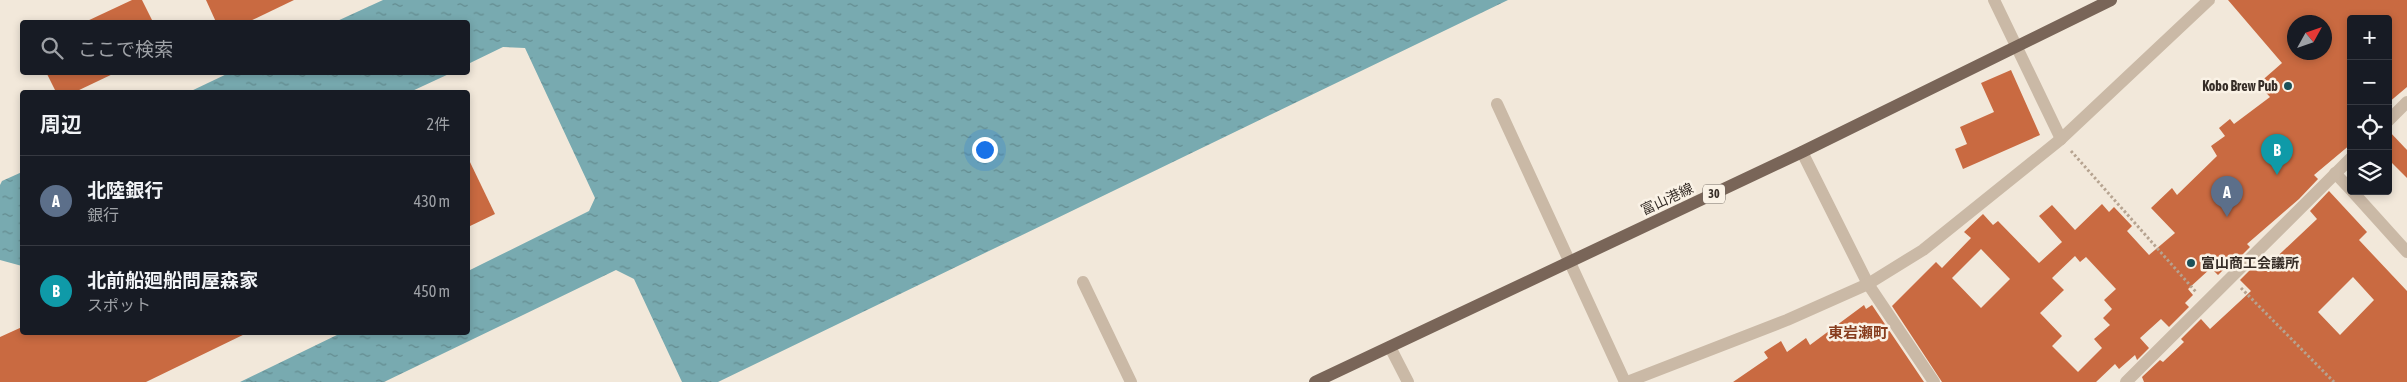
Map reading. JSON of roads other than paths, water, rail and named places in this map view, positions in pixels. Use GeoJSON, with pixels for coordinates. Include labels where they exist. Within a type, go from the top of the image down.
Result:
{"type":"FeatureCollection","features":[{"type":"Feature","properties":{"kind":"main road","name":"富山港線"},"geometry":{"type":"LineString","coordinates":[[1315,382],[1802,152],[2111,0]]}},
{"type":"Feature","properties":{"kind":"street"},"geometry":{"type":"LineString","coordinates":[[1994,0],[2060,139]]}},
{"type":"Feature","properties":{"kind":"street"},"geometry":{"type":"LineString","coordinates":[[1497,104],[1626,382],[1787,320],[1868,284],[1923,250],[2060,139],[2209,0]]}},
{"type":"Feature","properties":{"kind":"street"},"geometry":{"type":"LineString","coordinates":[[2392,117],[2407,102]]}},
{"type":"Feature","properties":{"kind":"street"},"geometry":{"type":"LineString","coordinates":[[1802,152],[1868,284],[1934,382]]}},
{"type":"Feature","properties":{"kind":"street"},"geometry":{"type":"LineString","coordinates":[[2129,381],[2347,162]]}},
{"type":"Feature","properties":{"kind":"street"},"geometry":{"type":"LineString","coordinates":[[2335,173],[2347,186]]}},
{"type":"Feature","properties":{"kind":"street"},"geometry":{"type":"LineString","coordinates":[[2355,195],[2407,252]]}},
{"type":"Feature","properties":{"kind":"street"},"geometry":{"type":"LineString","coordinates":[[1084,282],[1131,382]]}},
{"type":"Feature","properties":{"kind":"street"},"geometry":{"type":"LineString","coordinates":[[1390,347],[1408,382]]}},
{"type":"Feature","properties":{"kind":"water"},"geometry":{"type":"Polygon","coordinates":[[[383,0],[1508,0],[718,382],[682,382],[634,279],[616,270],[384,382],[240,382],[337,335],[470,335],[470,270],[589,211],[595,198],[525,48],[503,47],[470,63],[470,20],[339,20],[383,0]]]}},
{"type":"Feature","properties":{"kind":"water"},"geometry":{"type":"Polygon","coordinates":[[[225,75],[447,75],[414,90],[193,90],[225,75]]]}},
{"type":"Feature","properties":{"kind":"water"},"geometry":{"type":"Polygon","coordinates":[[[20,173],[20,265],[0,260],[0,185],[2,181],[20,173]]]}},
{"type":"Feature","properties":{"kind":"place","name":"Kobo Brew Pub"},"geometry":{"type":"Point","coordinates":[2288,86]}},
{"type":"Feature","properties":{"kind":"place","name":"北前船廻船問屋森家"},"geometry":{"type":"Point","coordinates":[2277,175]}},
{"type":"Feature","properties":{"kind":"place","name":"北陸銀行"},"geometry":{"type":"Point","coordinates":[2227,217]}},
{"type":"Feature","properties":{"kind":"place","name":"富山商工会議所"},"geometry":{"type":"Point","coordinates":[2191,263]}},
{"type":"Feature","properties":{"kind":"district","name":"東岩瀬町"},"geometry":{"type":"Point","coordinates":[1858,332]}}]}
